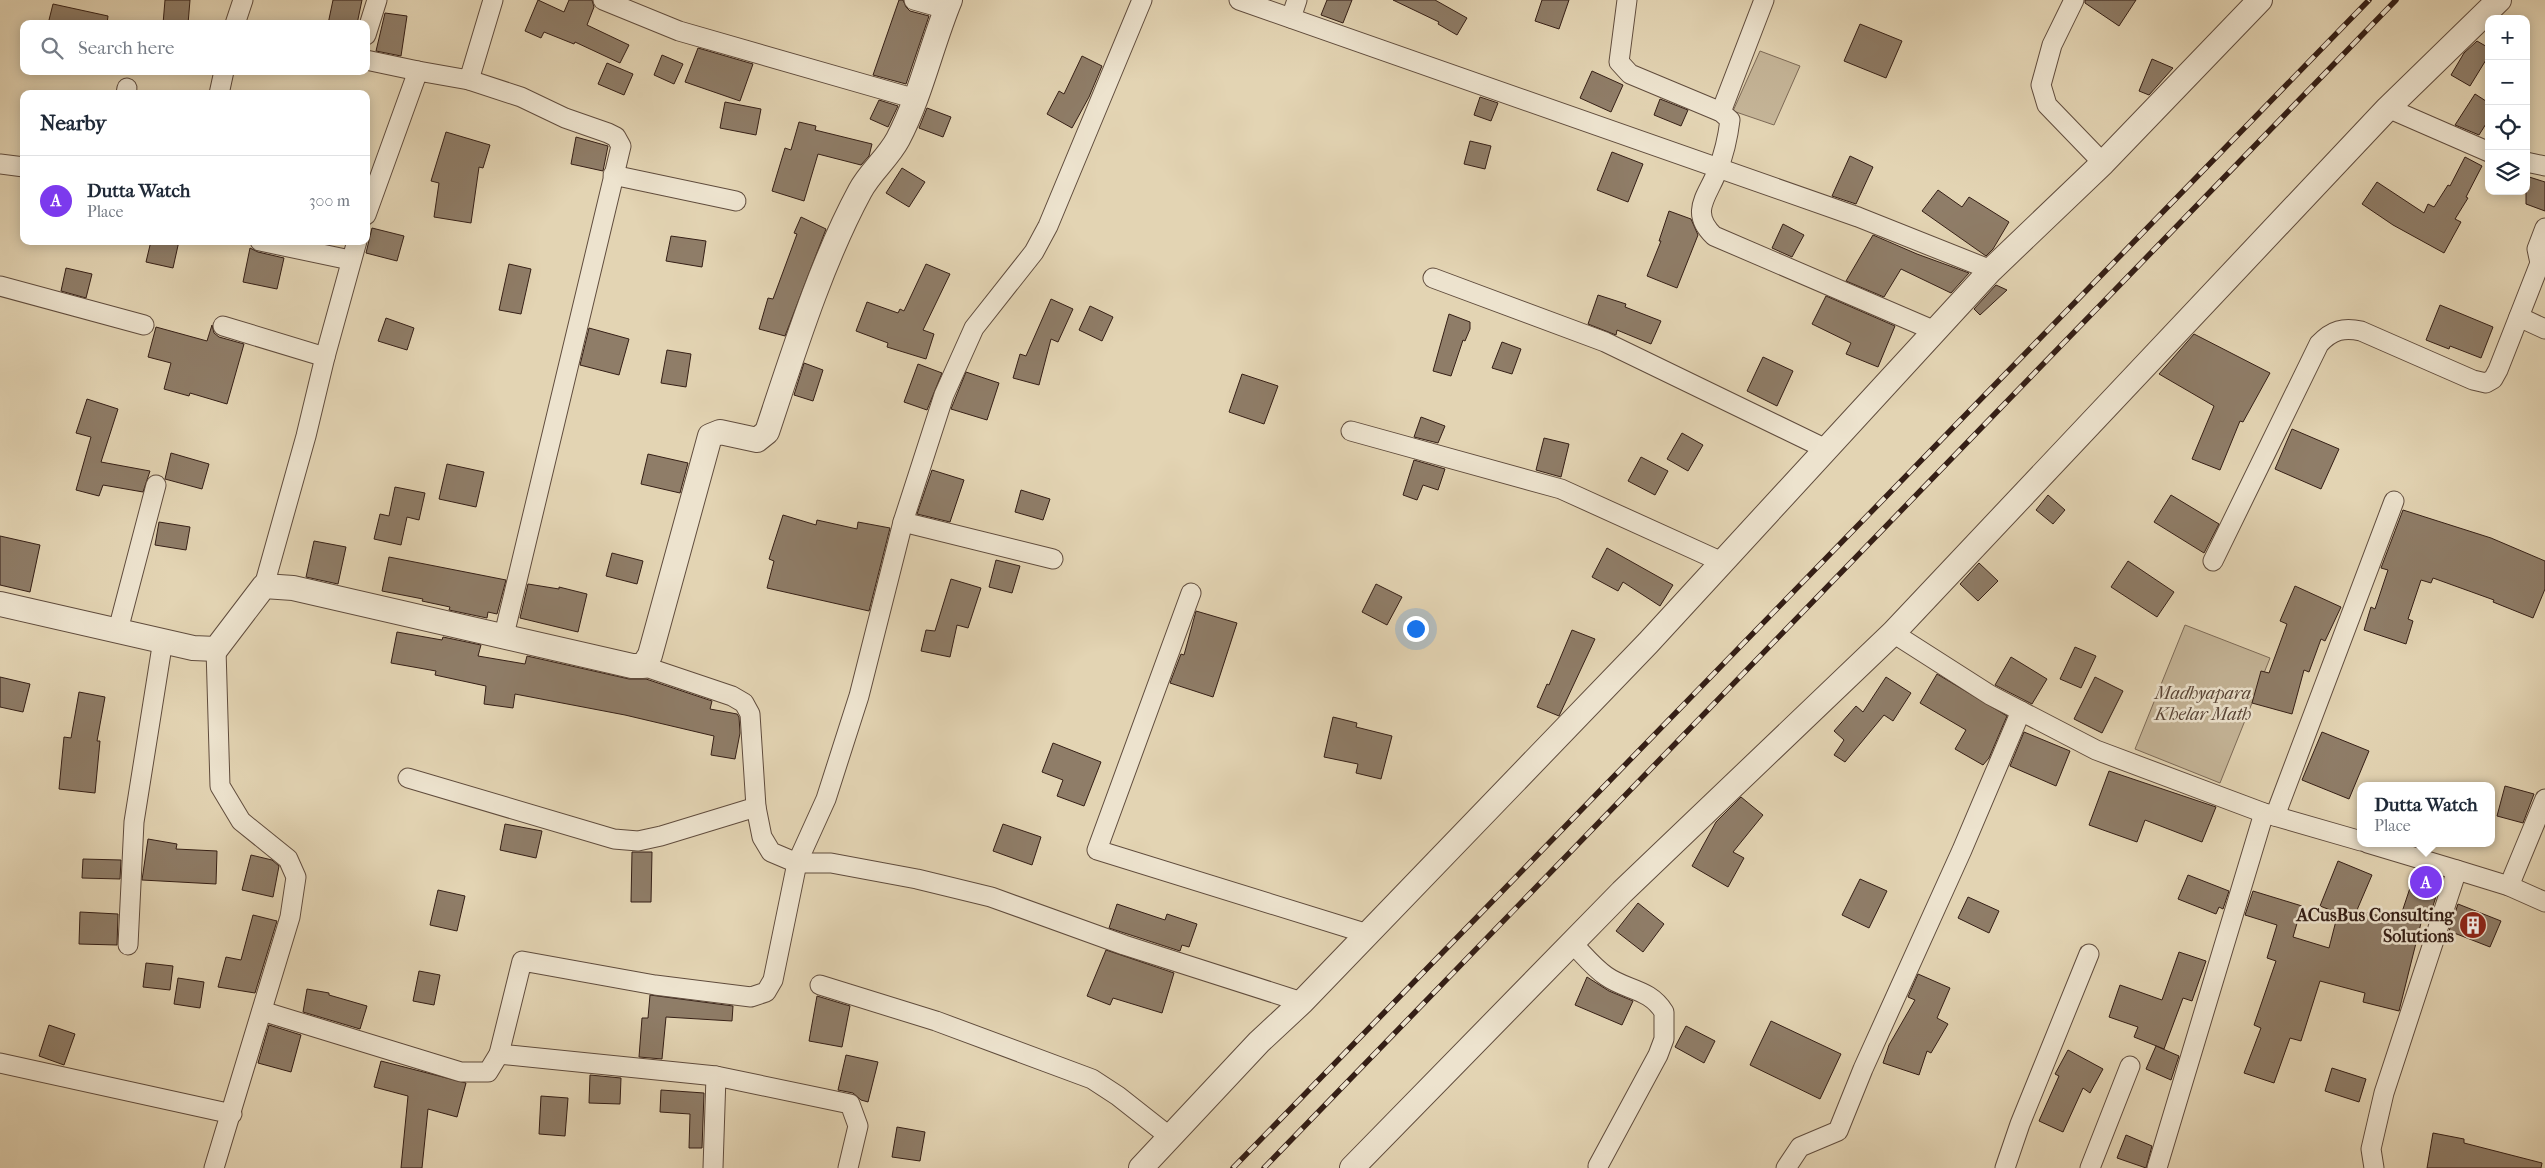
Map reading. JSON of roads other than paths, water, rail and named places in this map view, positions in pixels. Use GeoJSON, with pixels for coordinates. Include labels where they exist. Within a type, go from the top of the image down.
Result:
{"type":"FeatureCollection","features":[{"type":"Feature","properties":{"kind":"street"},"geometry":{"type":"LineString","coordinates":[[236,20],[243,0]]}},
{"type":"Feature","properties":{"kind":"street"},"geometry":{"type":"LineString","coordinates":[[370,22],[377,0]]}},
{"type":"Feature","properties":{"kind":"street"},"geometry":{"type":"LineString","coordinates":[[469,80],[493,0]]}},
{"type":"Feature","properties":{"kind":"street"},"geometry":{"type":"LineString","coordinates":[[603,0],[679,31],[916,100]]}},
{"type":"Feature","properties":{"kind":"street"},"geometry":{"type":"LineString","coordinates":[[643,666],[650,655],[710,436],[720,432],[757,440],[767,432],[798,340],[836,242],[861,189],[897,140],[916,100],[927,60],[948,5],[914,0]]}},
{"type":"Feature","properties":{"kind":"street"},"geometry":{"type":"LineString","coordinates":[[262,1011],[461,1072],[488,1072],[500,1054],[522,961],[655,985],[751,997],[766,992],[772,980],[796,863],[826,799],[859,696],[903,522],[944,395],[960,355],[974,328],[1034,252],[1048,226],[1142,0]]}},
{"type":"Feature","properties":{"kind":"street"},"geometry":{"type":"LineString","coordinates":[[1239,0],[1718,170],[1858,217],[1991,270]]}},
{"type":"Feature","properties":{"kind":"street"},"geometry":{"type":"LineString","coordinates":[[1291,18],[1297,0]]}},
{"type":"Feature","properties":{"kind":"street"},"geometry":{"type":"LineString","coordinates":[[1627,0],[1619,62],[1630,74],[1721,112],[1730,120],[1718,170],[1702,201],[1701,215],[1707,229],[1714,236],[1935,331]]}},
{"type":"Feature","properties":{"kind":"street"},"geometry":{"type":"LineString","coordinates":[[1721,112],[1764,0]]}},
{"type":"Feature","properties":{"kind":"street"},"geometry":{"type":"LineString","coordinates":[[2074,0],[2052,45],[2041,85],[2047,105],[2103,163]]}},
{"type":"Feature","properties":{"kind":"street"},"geometry":{"type":"LineString","coordinates":[[1141,1168],[1259,1042],[1302,1002],[1648,643],[1991,270],[2103,163],[2260,0]]}},
{"type":"Feature","properties":{"kind":"street"},"geometry":{"type":"LineString","coordinates":[[1352,1168],[1622,892],[1893,633],[2388,108],[2499,0]]}},
{"type":"Feature","properties":{"kind":"street"},"geometry":{"type":"LineString","coordinates":[[370,61],[469,80],[521,97],[565,118],[616,137],[621,146],[504,635]]}},
{"type":"Feature","properties":{"kind":"street"},"geometry":{"type":"LineString","coordinates":[[370,203],[418,71]]}},
{"type":"Feature","properties":{"kind":"street"},"geometry":{"type":"LineString","coordinates":[[221,90],[223,75]]}},
{"type":"Feature","properties":{"kind":"street"},"geometry":{"type":"LineString","coordinates":[[2388,108],[2485,150]]}},
{"type":"Feature","properties":{"kind":"street"},"geometry":{"type":"LineString","coordinates":[[2530,163],[2545,166]]}},
{"type":"Feature","properties":{"kind":"street"},"geometry":{"type":"LineString","coordinates":[[0,164],[20,167]]}},
{"type":"Feature","properties":{"kind":"street"},"geometry":{"type":"LineString","coordinates":[[613,175],[736,201]]}},
{"type":"Feature","properties":{"kind":"street"},"geometry":{"type":"LineString","coordinates":[[2212,561],[2320,344],[2328,335],[2347,328],[2361,331],[2473,380],[2486,383],[2493,378],[2498,370],[2540,263],[2537,248],[2545,228]]}},
{"type":"Feature","properties":{"kind":"street"},"geometry":{"type":"LineString","coordinates":[[279,245],[350,260]]}},
{"type":"Feature","properties":{"kind":"street"},"geometry":{"type":"LineString","coordinates":[[214,1168],[232,1114],[290,917],[296,877],[288,859],[241,821],[220,786],[216,649],[264,586],[306,436],[324,357],[356,245]]}},
{"type":"Feature","properties":{"kind":"street"},"geometry":{"type":"LineString","coordinates":[[1433,278],[1605,342],[1826,448]]}},
{"type":"Feature","properties":{"kind":"street"},"geometry":{"type":"LineString","coordinates":[[0,286],[144,325]]}},
{"type":"Feature","properties":{"kind":"street"},"geometry":{"type":"LineString","coordinates":[[2519,317],[2545,329]]}},
{"type":"Feature","properties":{"kind":"street"},"geometry":{"type":"LineString","coordinates":[[223,326],[324,357]]}},
{"type":"Feature","properties":{"kind":"street"},"geometry":{"type":"LineString","coordinates":[[1351,431],[1561,489],[1722,562]]}},
{"type":"Feature","properties":{"kind":"street"},"geometry":{"type":"LineString","coordinates":[[118,630],[156,485]]}},
{"type":"Feature","properties":{"kind":"street"},"geometry":{"type":"LineString","coordinates":[[2157,1168],[2269,814],[2394,501]]}},
{"type":"Feature","properties":{"kind":"street"},"geometry":{"type":"LineString","coordinates":[[903,522],[1053,559]]}},
{"type":"Feature","properties":{"kind":"street"},"geometry":{"type":"LineString","coordinates":[[264,586],[293,588],[504,635],[632,666],[643,666],[732,696],[744,703],[750,714],[756,807],[762,837],[771,852],[796,863],[832,863],[917,879],[991,897],[1124,945],[1302,1002]]}},
{"type":"Feature","properties":{"kind":"street"},"geometry":{"type":"LineString","coordinates":[[1191,593],[1097,850],[1368,934]]}},
{"type":"Feature","properties":{"kind":"street"},"geometry":{"type":"LineString","coordinates":[[0,604],[193,648],[216,649]]}},
{"type":"Feature","properties":{"kind":"street"},"geometry":{"type":"LineString","coordinates":[[1893,633],[1990,694],[2096,750],[2269,814],[2357,840]]}},
{"type":"Feature","properties":{"kind":"street"},"geometry":{"type":"LineString","coordinates":[[128,946],[134,822],[163,640]]}},
{"type":"Feature","properties":{"kind":"street"},"geometry":{"type":"LineString","coordinates":[[1786,1168],[1800,1147],[1838,1131],[1863,1069],[1919,941],[1962,850],[2021,711]]}},
{"type":"Feature","properties":{"kind":"street"},"geometry":{"type":"LineString","coordinates":[[408,778],[614,839],[638,841],[661,836],[756,807]]}},
{"type":"Feature","properties":{"kind":"street"},"geometry":{"type":"LineString","coordinates":[[2508,886],[2545,800]]}},
{"type":"Feature","properties":{"kind":"street"},"geometry":{"type":"LineString","coordinates":[[2380,847],[2508,886],[2545,902]]}},
{"type":"Feature","properties":{"kind":"street"},"geometry":{"type":"LineString","coordinates":[[2374,1168],[2371,1148],[2384,1093],[2457,870]]}},
{"type":"Feature","properties":{"kind":"street"},"geometry":{"type":"LineString","coordinates":[[1572,943],[1605,976],[1649,995],[1664,1012],[1664,1039],[1658,1055],[1598,1166]]}},
{"type":"Feature","properties":{"kind":"street"},"geometry":{"type":"LineString","coordinates":[[2005,1168],[2020,1124],[2089,954]]}},
{"type":"Feature","properties":{"kind":"street"},"geometry":{"type":"LineString","coordinates":[[820,985],[936,1021],[1092,1078],[1170,1137]]}},
{"type":"Feature","properties":{"kind":"street"},"geometry":{"type":"LineString","coordinates":[[500,1054],[716,1076],[850,1104],[858,1126],[848,1168]]}},
{"type":"Feature","properties":{"kind":"street"},"geometry":{"type":"LineString","coordinates":[[0,1064],[232,1114]]}},
{"type":"Feature","properties":{"kind":"street"},"geometry":{"type":"LineString","coordinates":[[2090,1168],[2130,1066]]}},
{"type":"Feature","properties":{"kind":"street"},"geometry":{"type":"LineString","coordinates":[[713,1168],[716,1076]]}},
{"type":"Feature","properties":{"kind":"railway"},"geometry":{"type":"LineString","coordinates":[[1233,1168],[2369,0]]}},
{"type":"Feature","properties":{"kind":"railway"},"geometry":{"type":"LineString","coordinates":[[1264,1168],[2396,0]]}},
{"type":"Feature","properties":{"kind":"place","name":"Dutta Watch"},"geometry":{"type":"Point","coordinates":[2426,882]}},
{"type":"Feature","properties":{"kind":"place","name":"ACusBus Consulting Solutions"},"geometry":{"type":"Point","coordinates":[2473,925]}},
{"type":"Feature","properties":{"kind":"park label","name":"Madhyapara Khelar Math"},"geometry":{"type":"Point","coordinates":[2203,703]}}]}
